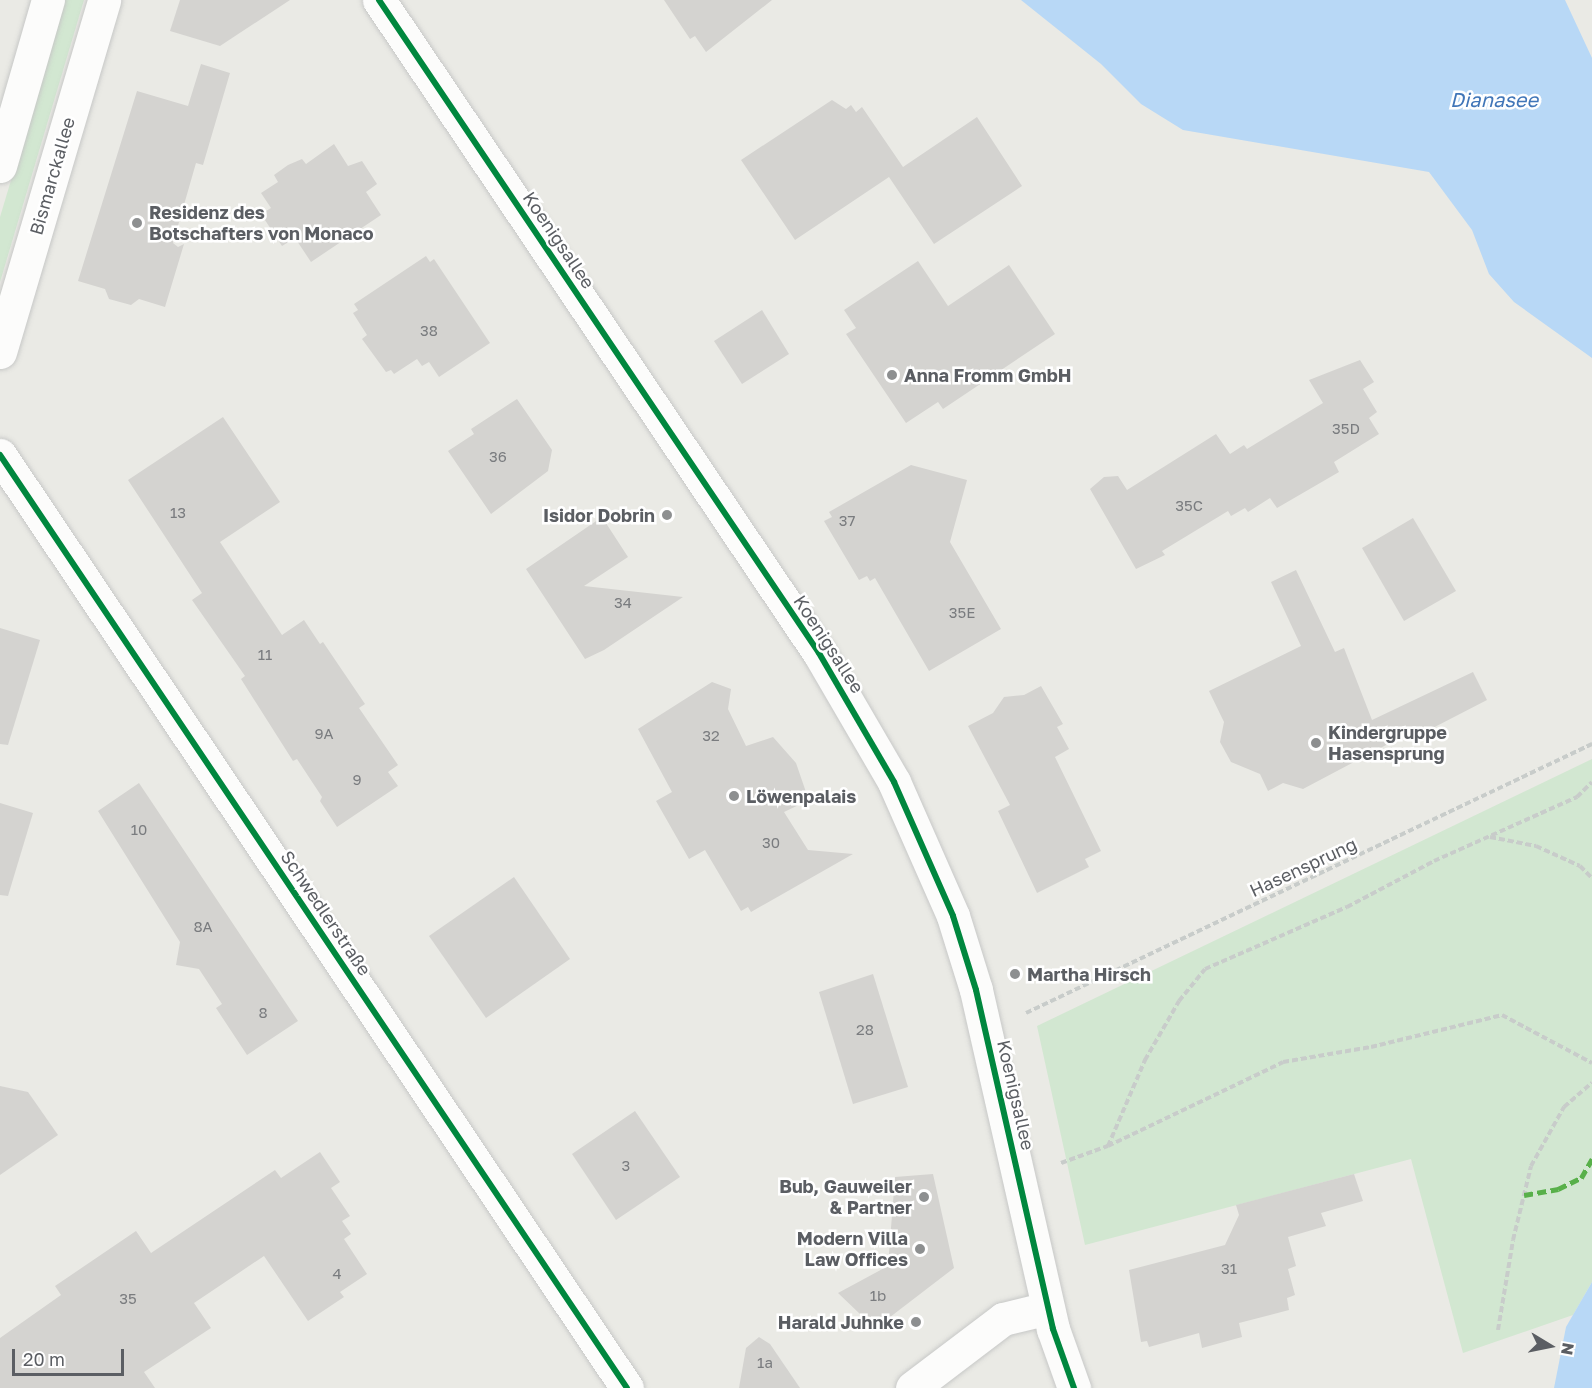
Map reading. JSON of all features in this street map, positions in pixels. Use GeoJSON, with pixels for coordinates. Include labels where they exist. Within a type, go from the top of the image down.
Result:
{"type":"FeatureCollection","features":[{"type":"Feature","properties":{"kind":"street"},"geometry":{"type":"LineString","coordinates":[[0,166],[48,0]]}},
{"type":"Feature","properties":{"kind":"street","name":"Bismarckallee"},"geometry":{"type":"LineString","coordinates":[[0,352],[104,0]]}},
{"type":"Feature","properties":{"kind":"street","name":"Koenigsallee"},"geometry":{"type":"LineString","coordinates":[[379,0],[819,653],[894,782],[949,906],[976,990],[1048,1308],[1074,1388]]}},
{"type":"Feature","properties":{"kind":"street","name":"Schwedlerstraße"},"geometry":{"type":"LineString","coordinates":[[0,455],[627,1388]]}},
{"type":"Feature","properties":{"kind":"street"},"geometry":{"type":"LineString","coordinates":[[912,1388],[1003,1319],[1048,1308]]}},
{"type":"Feature","properties":{"kind":"path"},"geometry":{"type":"LineString","coordinates":[[1108,1146],[1145,1060],[1179,1001],[1204,969],[1347,907],[1489,836],[1577,797],[1592,782]]}},
{"type":"Feature","properties":{"kind":"path"},"geometry":{"type":"LineString","coordinates":[[1489,836],[1536,846],[1580,866],[1592,878]]}},
{"type":"Feature","properties":{"kind":"path"},"geometry":{"type":"LineString","coordinates":[[1061,1162],[1108,1146],[1283,1062],[1371,1047],[1502,1015],[1592,1064]]}},
{"type":"Feature","properties":{"kind":"path"},"geometry":{"type":"LineString","coordinates":[[1498,1330],[1513,1240],[1532,1166],[1564,1107],[1592,1083]]}},
{"type":"Feature","properties":{"kind":"green space"},"geometry":{"type":"Polygon","coordinates":[[[65,0],[84,0],[0,282],[0,217],[65,0]]]}},
{"type":"Feature","properties":{"kind":"green space"},"geometry":{"type":"Polygon","coordinates":[[[1592,759],[1592,1282],[1573,1315],[1463,1353],[1411,1159],[1085,1245],[1037,1026],[1592,759]]]}},
{"type":"Feature","properties":{"kind":"water","name":"Dianasee"},"geometry":{"type":"Polygon","coordinates":[[[1021,0],[1565,0],[1592,58],[1592,358],[1514,302],[1489,274],[1472,230],[1429,172],[1183,130],[1141,104],[1101,64],[1021,0]]]}},
{"type":"Feature","properties":{"kind":"water"},"geometry":{"type":"Polygon","coordinates":[[[1592,1282],[1592,1388],[1554,1388],[1566,1327],[1592,1282]]]}},
{"type":"Feature","properties":{"kind":"building"},"geometry":{"type":"Polygon","coordinates":[[[180,0],[290,0],[220,46],[170,31],[180,0]]]}},
{"type":"Feature","properties":{"kind":"building"},"geometry":{"type":"Polygon","coordinates":[[[664,0],[772,0],[706,52],[695,36],[690,39],[664,0]]]}},
{"type":"Feature","properties":{"kind":"building"},"geometry":{"type":"Polygon","coordinates":[[[201,64],[230,73],[203,165],[196,163],[173,243],[178,247],[184,244],[165,307],[139,299],[131,305],[109,299],[105,289],[78,281],[137,91],[188,106],[201,64]]]}},
{"type":"Feature","properties":{"kind":"building"},"geometry":{"type":"Polygon","coordinates":[[[832,100],[846,109],[851,105],[856,112],[862,107],[903,167],[977,117],[1022,186],[934,244],[889,177],[795,240],[741,160],[832,100]]]}},
{"type":"Feature","properties":{"kind":"building"},"geometry":{"type":"Polygon","coordinates":[[[334,144],[348,166],[362,161],[377,184],[366,192],[381,215],[311,262],[295,238],[282,246],[261,214],[271,208],[261,193],[278,182],[274,175],[288,165],[302,159],[306,164],[334,144]]]}},
{"type":"Feature","properties":{"kind":"building"},"geometry":{"type":"Polygon","coordinates":[[[426,256],[430,262],[434,259],[490,343],[439,377],[429,362],[422,366],[417,359],[394,374],[391,370],[386,372],[362,339],[367,335],[353,313],[358,310],[354,304],[426,256]]]}},
{"type":"Feature","properties":{"kind":"building"},"geometry":{"type":"Polygon","coordinates":[[[918,261],[948,306],[1009,265],[1055,334],[943,409],[938,402],[906,423],[846,334],[856,328],[844,310],[918,261]]]}},
{"type":"Feature","properties":{"kind":"building"},"geometry":{"type":"Polygon","coordinates":[[[762,310],[789,354],[742,384],[714,341],[762,310]]]}},
{"type":"Feature","properties":{"kind":"building"},"geometry":{"type":"Polygon","coordinates":[[[1360,360],[1374,382],[1363,389],[1377,412],[1369,418],[1379,434],[1334,462],[1339,472],[1277,508],[1270,498],[1248,512],[1245,508],[1231,516],[1228,511],[1162,551],[1165,555],[1136,569],[1090,489],[1104,477],[1118,476],[1127,490],[1216,434],[1230,454],[1244,445],[1247,449],[1323,403],[1309,380],[1360,360]]]}},
{"type":"Feature","properties":{"kind":"building"},"geometry":{"type":"Polygon","coordinates":[[[517,399],[552,450],[548,471],[491,514],[448,451],[474,434],[471,429],[517,399]]]}},
{"type":"Feature","properties":{"kind":"building"},"geometry":{"type":"Polygon","coordinates":[[[223,417],[280,502],[220,542],[282,635],[304,620],[320,644],[323,642],[365,704],[359,708],[398,765],[388,772],[398,786],[337,827],[320,801],[322,797],[297,759],[293,761],[241,679],[245,676],[192,600],[202,593],[128,480],[223,417]]]}},
{"type":"Feature","properties":{"kind":"building"},"geometry":{"type":"Polygon","coordinates":[[[911,465],[967,480],[950,542],[1001,629],[929,671],[875,578],[870,581],[867,576],[859,580],[824,521],[832,517],[829,512],[911,465]]]}},
{"type":"Feature","properties":{"kind":"building"},"geometry":{"type":"Polygon","coordinates":[[[602,517],[628,557],[584,586],[683,597],[604,650],[585,659],[526,569],[602,517]]]}},
{"type":"Feature","properties":{"kind":"building"},"geometry":{"type":"Polygon","coordinates":[[[1413,518],[1456,591],[1404,621],[1362,548],[1413,518]]]}},
{"type":"Feature","properties":{"kind":"building"},"geometry":{"type":"Polygon","coordinates":[[[1296,570],[1335,652],[1344,648],[1372,720],[1473,672],[1487,700],[1425,732],[1422,726],[1303,789],[1283,783],[1268,791],[1260,774],[1231,762],[1220,742],[1224,722],[1209,691],[1301,646],[1271,582],[1296,570]]]}},
{"type":"Feature","properties":{"kind":"building"},"geometry":{"type":"Polygon","coordinates":[[[0,628],[40,640],[8,745],[0,744],[0,628]]]}},
{"type":"Feature","properties":{"kind":"building","name":"Löwenpalais"},"geometry":{"type":"Polygon","coordinates":[[[712,682],[731,689],[728,709],[746,746],[773,737],[796,763],[807,795],[805,802],[784,812],[808,850],[853,854],[751,912],[748,907],[741,911],[705,850],[689,859],[656,801],[672,792],[638,729],[712,682]]]}},
{"type":"Feature","properties":{"kind":"building"},"geometry":{"type":"Polygon","coordinates":[[[1041,686],[1063,724],[1057,727],[1069,749],[1055,757],[1101,851],[1085,859],[1089,867],[1037,893],[998,811],[1010,805],[968,726],[993,713],[1004,697],[1024,695],[1041,686]]]}},
{"type":"Feature","properties":{"kind":"building"},"geometry":{"type":"Polygon","coordinates":[[[139,783],[298,1021],[247,1055],[216,1008],[222,1004],[199,969],[176,965],[180,942],[98,811],[139,783]]]}},
{"type":"Feature","properties":{"kind":"building"},"geometry":{"type":"Polygon","coordinates":[[[0,803],[33,813],[8,896],[0,895],[0,803]]]}},
{"type":"Feature","properties":{"kind":"building"},"geometry":{"type":"Polygon","coordinates":[[[514,877],[570,959],[486,1018],[429,936],[514,877]]]}},
{"type":"Feature","properties":{"kind":"building"},"geometry":{"type":"Polygon","coordinates":[[[873,974],[908,1087],[853,1104],[819,992],[873,974]]]}},
{"type":"Feature","properties":{"kind":"building"},"geometry":{"type":"Polygon","coordinates":[[[0,1086],[28,1092],[58,1135],[0,1175],[0,1086]]]}},
{"type":"Feature","properties":{"kind":"building"},"geometry":{"type":"Polygon","coordinates":[[[635,1111],[680,1177],[616,1220],[572,1154],[635,1111]]]}},
{"type":"Feature","properties":{"kind":"building"},"geometry":{"type":"Polygon","coordinates":[[[320,1152],[340,1182],[331,1188],[350,1216],[342,1221],[351,1234],[344,1239],[367,1274],[340,1292],[344,1297],[308,1321],[264,1256],[194,1303],[211,1328],[144,1372],[155,1388],[0,1388],[0,1338],[61,1295],[55,1286],[136,1231],[151,1253],[275,1170],[281,1178],[320,1152]]]}},
{"type":"Feature","properties":{"kind":"building","name":"Modern Villa Law Offices"},"geometry":{"type":"Polygon","coordinates":[[[933,1174],[954,1268],[881,1324],[860,1314],[838,1293],[888,1266],[895,1177],[933,1174]]]}},
{"type":"Feature","properties":{"kind":"building"},"geometry":{"type":"Polygon","coordinates":[[[1354,1174],[1363,1201],[1321,1213],[1326,1226],[1288,1237],[1296,1266],[1288,1269],[1295,1295],[1287,1298],[1289,1310],[1239,1323],[1242,1337],[1202,1348],[1199,1333],[1149,1347],[1147,1341],[1141,1342],[1129,1270],[1225,1245],[1239,1215],[1236,1205],[1354,1174]]]}},
{"type":"Feature","properties":{"kind":"building"},"geometry":{"type":"Polygon","coordinates":[[[759,1337],[770,1344],[800,1388],[739,1388],[746,1348],[759,1337]]]}},
{"type":"Feature","properties":{"kind":"marked path"},"geometry":{"type":"LineString","coordinates":[[1524,1195],[1558,1189],[1581,1178],[1592,1159]]}},
{"type":"Feature","properties":{"kind":"cycle path"},"geometry":{"type":"LineString","coordinates":[[379,0],[819,653],[894,782],[953,916],[976,990],[1053,1329],[1074,1388]]}},
{"type":"Feature","properties":{"kind":"cycle path"},"geometry":{"type":"LineString","coordinates":[[0,455],[627,1388]]}},
{"type":"Feature","properties":{"kind":"place","name":"Residenz des Botschafters von Monaco"},"geometry":{"type":"Point","coordinates":[137,223]}},
{"type":"Feature","properties":{"kind":"place","name":"Anna Fromm GmbH"},"geometry":{"type":"Point","coordinates":[892,375]}},
{"type":"Feature","properties":{"kind":"place","name":"Isidor Dobrin"},"geometry":{"type":"Point","coordinates":[667,515]}},
{"type":"Feature","properties":{"kind":"place","name":"Kindergruppe Hasensprung"},"geometry":{"type":"Point","coordinates":[1316,743]}},
{"type":"Feature","properties":{"kind":"place","name":"Löwenpalais"},"geometry":{"type":"Point","coordinates":[734,796]}},
{"type":"Feature","properties":{"kind":"place","name":"Martha Hirsch"},"geometry":{"type":"Point","coordinates":[1015,974]}},
{"type":"Feature","properties":{"kind":"place","name":"Bub, Gauweiler & Partner"},"geometry":{"type":"Point","coordinates":[924,1197]}},
{"type":"Feature","properties":{"kind":"place","name":"Modern Villa Law Offices"},"geometry":{"type":"Point","coordinates":[920,1249]}},
{"type":"Feature","properties":{"kind":"place","name":"Harald Juhnke"},"geometry":{"type":"Point","coordinates":[916,1322]}}]}
